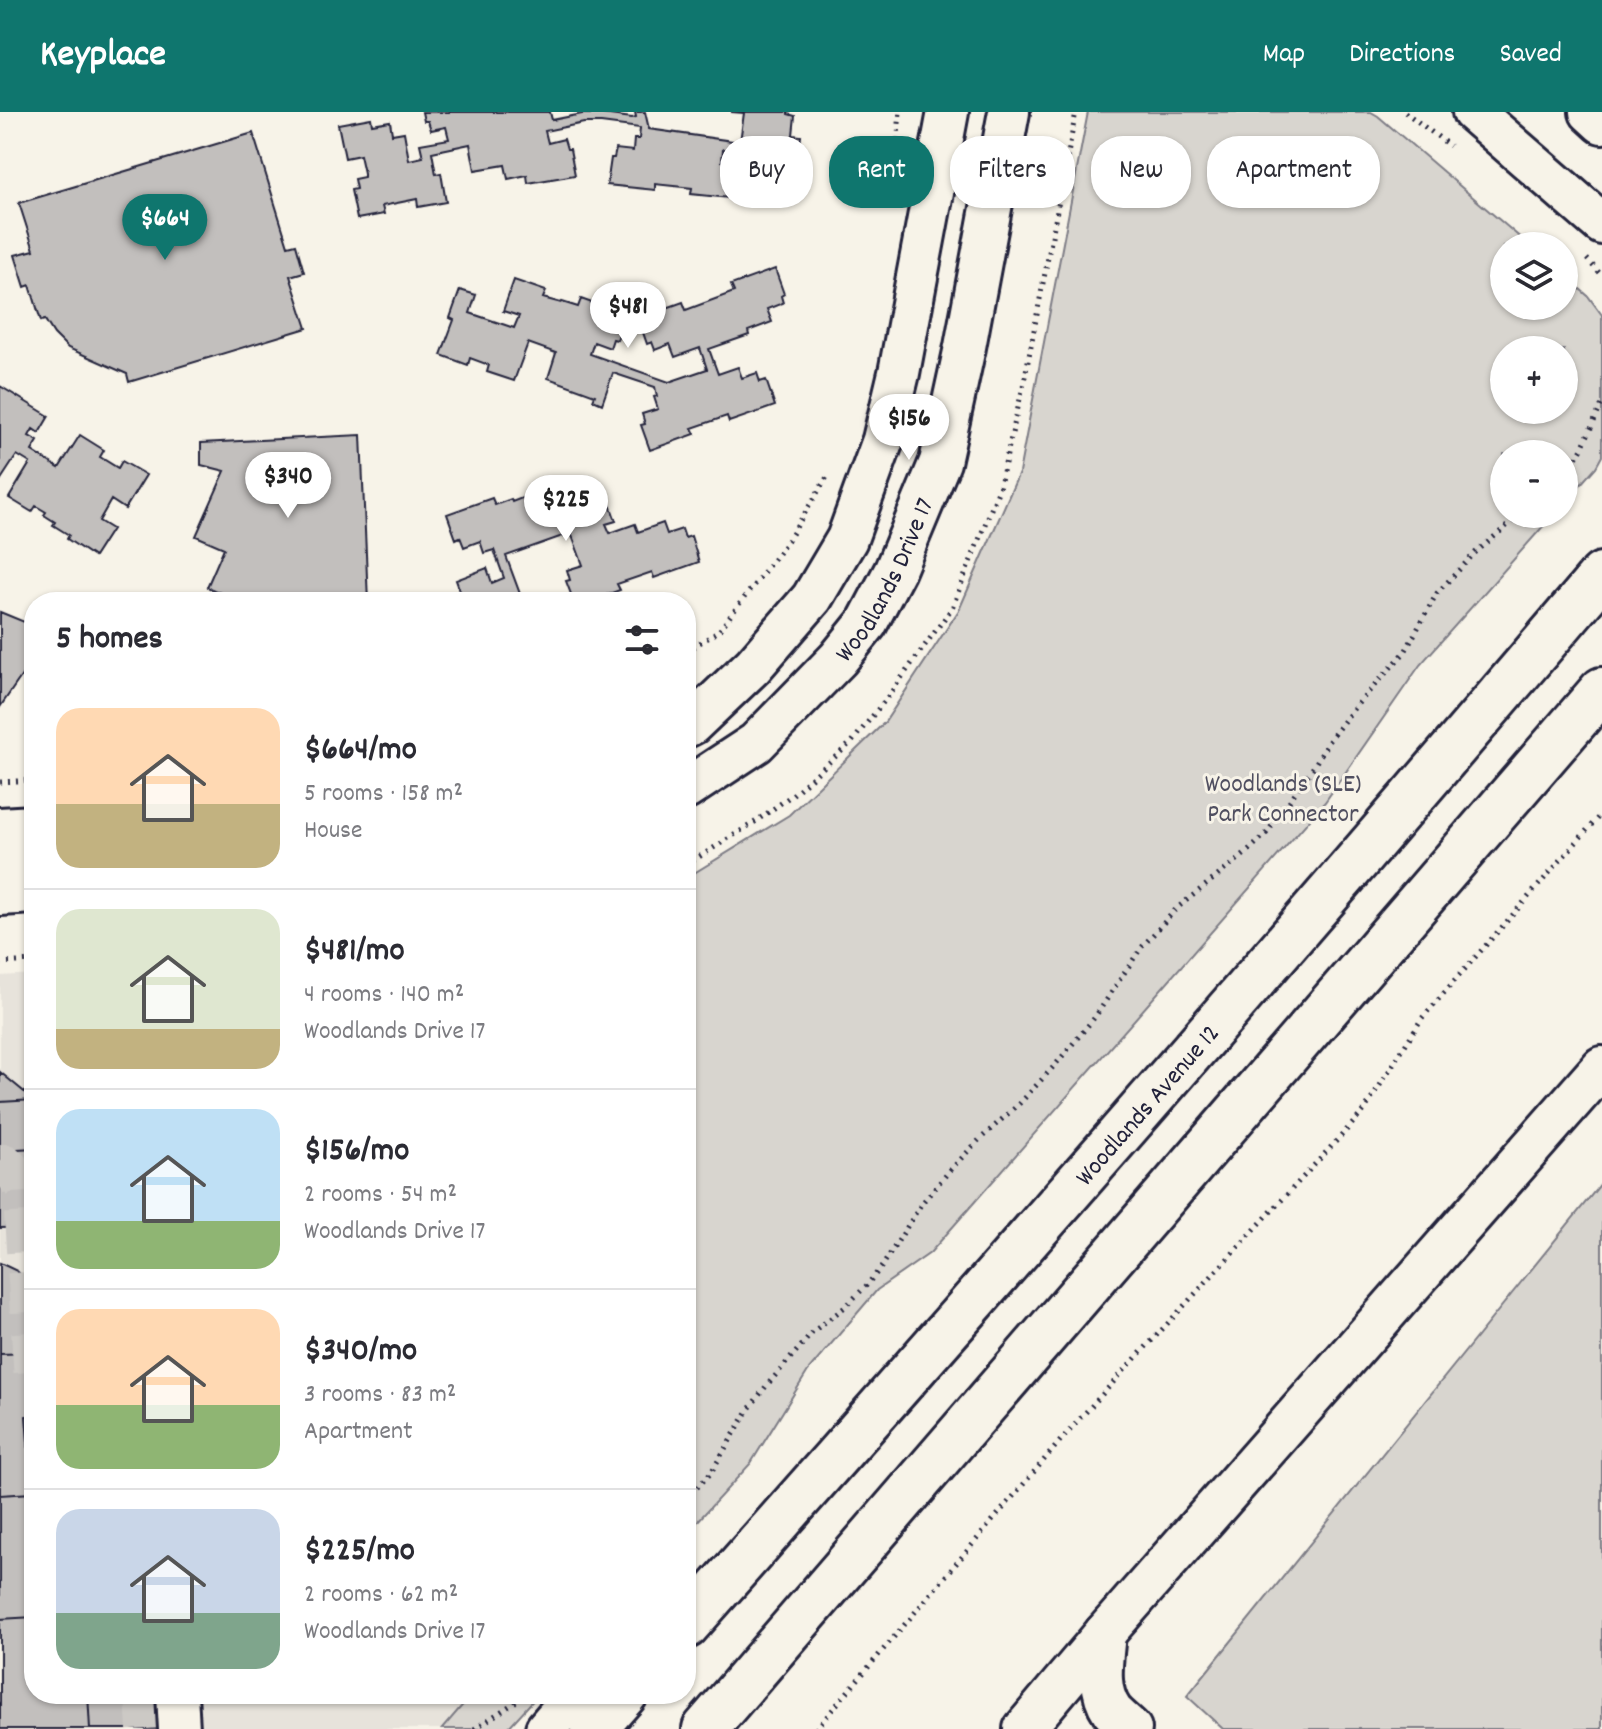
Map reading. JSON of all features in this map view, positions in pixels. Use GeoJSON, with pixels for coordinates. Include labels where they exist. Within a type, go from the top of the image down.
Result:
{"type":"FeatureCollection","features":[{"type":"Feature","properties":{"kind":"main road","name":"Woodlands Avenue 12"},"geometry":{"type":"LineString","coordinates":[[696,1615],[950,1329],[1602,575]]}},
{"type":"Feature","properties":{"kind":"main road"},"geometry":{"type":"LineString","coordinates":[[705,1729],[1602,690]]}},
{"type":"Feature","properties":{"kind":"main road"},"geometry":{"type":"LineString","coordinates":[[594,1729],[616,1704]]}},
{"type":"Feature","properties":{"kind":"street","name":"Woodlands Drive 17"},"geometry":{"type":"LineString","coordinates":[[696,719],[753,666],[812,598],[847,539],[883,440],[899,373],[948,112]]}},
{"type":"Feature","properties":{"kind":"street","name":"Woodlands Drive 17"},"geometry":{"type":"LineString","coordinates":[[696,782],[756,743],[838,659],[867,623],[895,570],[940,462],[1009,112]]}},
{"type":"Feature","properties":{"kind":"street"},"geometry":{"type":"LineString","coordinates":[[1473,112],[1602,224]]}},
{"type":"Feature","properties":{"kind":"street"},"geometry":{"type":"LineString","coordinates":[[1590,112],[1602,123]]}},
{"type":"Feature","properties":{"kind":"street"},"geometry":{"type":"LineString","coordinates":[[696,722],[739,706],[793,655],[818,643],[838,659]]}},
{"type":"Feature","properties":{"kind":"street"},"geometry":{"type":"LineString","coordinates":[[0,828],[24,827]]}},
{"type":"Feature","properties":{"kind":"street"},"geometry":{"type":"LineString","coordinates":[[0,861],[24,862]]}},
{"type":"Feature","properties":{"kind":"street"},"geometry":{"type":"LineString","coordinates":[[0,895],[24,894]]}},
{"type":"Feature","properties":{"kind":"street"},"geometry":{"type":"LineString","coordinates":[[1024,1729],[1602,1067]]}},
{"type":"Feature","properties":{"kind":"street"},"geometry":{"type":"LineString","coordinates":[[1105,1633],[1101,1677],[1104,1695],[1112,1711],[1131,1729]]}},
{"type":"Feature","properties":{"kind":"street"},"geometry":{"type":"LineString","coordinates":[[178,1704],[179,1729]]}},
{"type":"Feature","properties":{"kind":"street"},"geometry":{"type":"LineString","coordinates":[[198,1704],[199,1729]]}},
{"type":"Feature","properties":{"kind":"street"},"geometry":{"type":"LineString","coordinates":[[546,1729],[567,1704]]}},
{"type":"Feature","properties":{"kind":"path"},"geometry":{"type":"LineString","coordinates":[[888,213],[900,112]]}},
{"type":"Feature","properties":{"kind":"path"},"geometry":{"type":"LineString","coordinates":[[1578,455],[1602,404]]}},
{"type":"Feature","properties":{"kind":"path"},"geometry":{"type":"LineString","coordinates":[[696,645],[718,632],[789,539],[834,465]]}},
{"type":"Feature","properties":{"kind":"path"},"geometry":{"type":"LineString","coordinates":[[696,1489],[710,1474],[767,1385],[815,1330],[866,1286],[922,1203],[960,1159],[1056,1064],[1095,1017],[1141,948],[1177,908],[1266,834],[1330,739],[1405,652],[1437,593],[1475,553],[1504,528]]}},
{"type":"Feature","properties":{"kind":"path"},"geometry":{"type":"LineString","coordinates":[[0,782],[24,781]]}},
{"type":"Feature","properties":{"kind":"path"},"geometry":{"type":"LineString","coordinates":[[816,1729],[1072,1427],[1364,1111],[1422,1018],[1602,813]]}},
{"type":"Feature","properties":{"kind":"path"},"geometry":{"type":"LineString","coordinates":[[0,963],[24,962]]}},
{"type":"Feature","properties":{"kind":"path"},"geometry":{"type":"LineString","coordinates":[[474,1729],[512,1704]]}},
{"type":"Feature","properties":{"kind":"shaded area"},"geometry":{"type":"Polygon","coordinates":[[[24,975],[24,1704],[463,1704],[442,1729],[0,1729],[0,976],[24,975]]]}},
{"type":"Feature","properties":{"kind":"green space","name":"Woodlands (SLE) Park Connector"},"geometry":{"type":"Polygon","coordinates":[[[1088,112],[1371,112],[1514,232],[1490,232],[1490,320],[1578,320],[1578,287],[1602,315],[1602,456],[1596,467],[1578,487],[1578,440],[1490,440],[1490,528],[1542,528],[1420,665],[1325,802],[930,1253],[877,1290],[808,1371],[751,1463],[696,1523],[696,872],[789,815],[885,722],[959,610],[1019,473],[1070,208],[1075,208],[1075,180],[1088,112]]]}},
{"type":"Feature","properties":{"kind":"green space"},"geometry":{"type":"Polygon","coordinates":[[[1602,1182],[1602,1729],[1223,1729],[1187,1696],[1602,1182]]]}},
{"type":"Feature","properties":{"kind":"green space"},"geometry":{"type":"Polygon","coordinates":[[[463,1704],[530,1704],[507,1729],[442,1729],[463,1704]]]}},
{"type":"Feature","properties":{"kind":"building"},"geometry":{"type":"Polygon","coordinates":[[[422,112],[550,112],[552,120],[582,114],[632,118],[636,117],[635,112],[645,112],[649,129],[720,139],[720,197],[691,194],[692,188],[655,184],[655,190],[607,185],[611,158],[614,158],[616,149],[633,151],[634,139],[639,139],[640,128],[584,123],[545,131],[548,143],[564,139],[567,149],[570,149],[575,175],[528,183],[527,175],[508,179],[505,165],[475,170],[470,144],[432,152],[436,174],[441,173],[446,202],[418,207],[417,199],[382,206],[384,214],[357,219],[351,190],[356,189],[354,179],[364,177],[364,173],[360,155],[345,158],[338,124],[371,118],[372,124],[390,121],[392,134],[404,132],[409,160],[423,157],[420,144],[449,139],[446,127],[431,130],[428,121],[424,121],[422,112]]]}},
{"type":"Feature","properties":{"kind":"building"},"geometry":{"type":"Polygon","coordinates":[[[731,112],[788,112],[795,116],[793,135],[801,136],[741,136],[744,113],[731,112]]]}},
{"type":"Feature","properties":{"kind":"building"},"geometry":{"type":"Polygon","coordinates":[[[253,133],[288,246],[296,244],[304,272],[290,276],[307,328],[129,382],[127,374],[68,348],[45,320],[41,321],[30,285],[25,287],[15,255],[34,250],[19,203],[253,133]]]}},
{"type":"Feature","properties":{"kind":"building"},"geometry":{"type":"Polygon","coordinates":[[[775,269],[784,294],[781,296],[783,303],[767,309],[772,322],[748,331],[749,335],[709,349],[718,374],[738,367],[742,378],[757,373],[760,382],[766,380],[775,406],[729,422],[727,416],[692,428],[695,434],[650,450],[641,425],[645,424],[642,414],[658,409],[655,387],[613,373],[602,404],[593,400],[595,395],[548,378],[556,353],[528,343],[514,381],[487,372],[489,365],[470,358],[468,365],[441,355],[454,320],[450,318],[460,290],[476,295],[470,313],[514,328],[519,316],[503,311],[514,280],[546,291],[543,298],[578,307],[581,299],[626,315],[617,340],[613,339],[610,348],[594,342],[590,354],[669,382],[707,369],[700,348],[675,357],[670,344],[655,350],[652,342],[647,344],[638,318],[683,302],[686,310],[734,292],[731,285],[775,269]]]}},
{"type":"Feature","properties":{"kind":"building"},"geometry":{"type":"Polygon","coordinates":[[[0,386],[49,416],[39,433],[33,429],[29,436],[38,441],[32,451],[59,468],[80,435],[104,450],[100,457],[118,468],[122,461],[146,475],[125,509],[111,500],[99,521],[112,529],[94,557],[67,539],[69,535],[53,525],[55,522],[44,515],[46,512],[36,506],[32,512],[9,498],[30,463],[17,455],[0,481],[0,386]]]}},
{"type":"Feature","properties":{"kind":"building"},"geometry":{"type":"Polygon","coordinates":[[[361,435],[368,592],[218,592],[207,587],[224,548],[196,536],[225,471],[201,465],[201,443],[361,435]]]}},
{"type":"Feature","properties":{"kind":"building"},"geometry":{"type":"Polygon","coordinates":[[[559,479],[570,509],[555,514],[560,526],[585,517],[575,488],[591,482],[595,494],[605,491],[616,521],[606,524],[610,533],[635,524],[638,532],[663,523],[667,534],[682,529],[685,538],[691,536],[699,562],[654,578],[652,572],[617,584],[620,590],[614,592],[570,592],[566,581],[570,580],[567,570],[583,565],[571,533],[506,556],[519,592],[460,592],[456,580],[487,568],[492,583],[504,578],[494,550],[484,553],[480,541],[464,547],[460,537],[456,539],[447,514],[492,498],[495,505],[511,499],[512,502],[530,495],[528,489],[559,479]]]}},
{"type":"Feature","properties":{"kind":"building"},"geometry":{"type":"Polygon","coordinates":[[[0,612],[24,622],[24,672],[0,707],[0,612]]]}},
{"type":"Feature","properties":{"kind":"building"},"geometry":{"type":"Polygon","coordinates":[[[0,1072],[24,1092],[24,1227],[0,1228],[0,1072]]]}},
{"type":"Feature","properties":{"kind":"building"},"geometry":{"type":"Polygon","coordinates":[[[24,1101],[24,1149],[0,1150],[0,1102],[24,1101]]]}},
{"type":"Feature","properties":{"kind":"building"},"geometry":{"type":"Polygon","coordinates":[[[0,1263],[24,1278],[24,1704],[165,1704],[166,1729],[0,1729],[0,1263]]]}},
{"type":"Feature","properties":{"kind":"building"},"geometry":{"type":"Polygon","coordinates":[[[24,1353],[24,1494],[0,1495],[0,1354],[24,1353]]]}},
{"type":"Feature","properties":{"kind":"building"},"geometry":{"type":"Polygon","coordinates":[[[24,1618],[24,1704],[89,1704],[90,1729],[0,1729],[0,1619],[24,1618]]]}},
{"type":"Feature","properties":{"kind":"tunnel"},"geometry":{"type":"LineString","coordinates":[[0,1164],[5,1164],[22,1182],[24,1215]]}},
{"type":"Feature","properties":{"kind":"tunnel"},"geometry":{"type":"LineString","coordinates":[[146,1704],[147,1729]]}}]}
